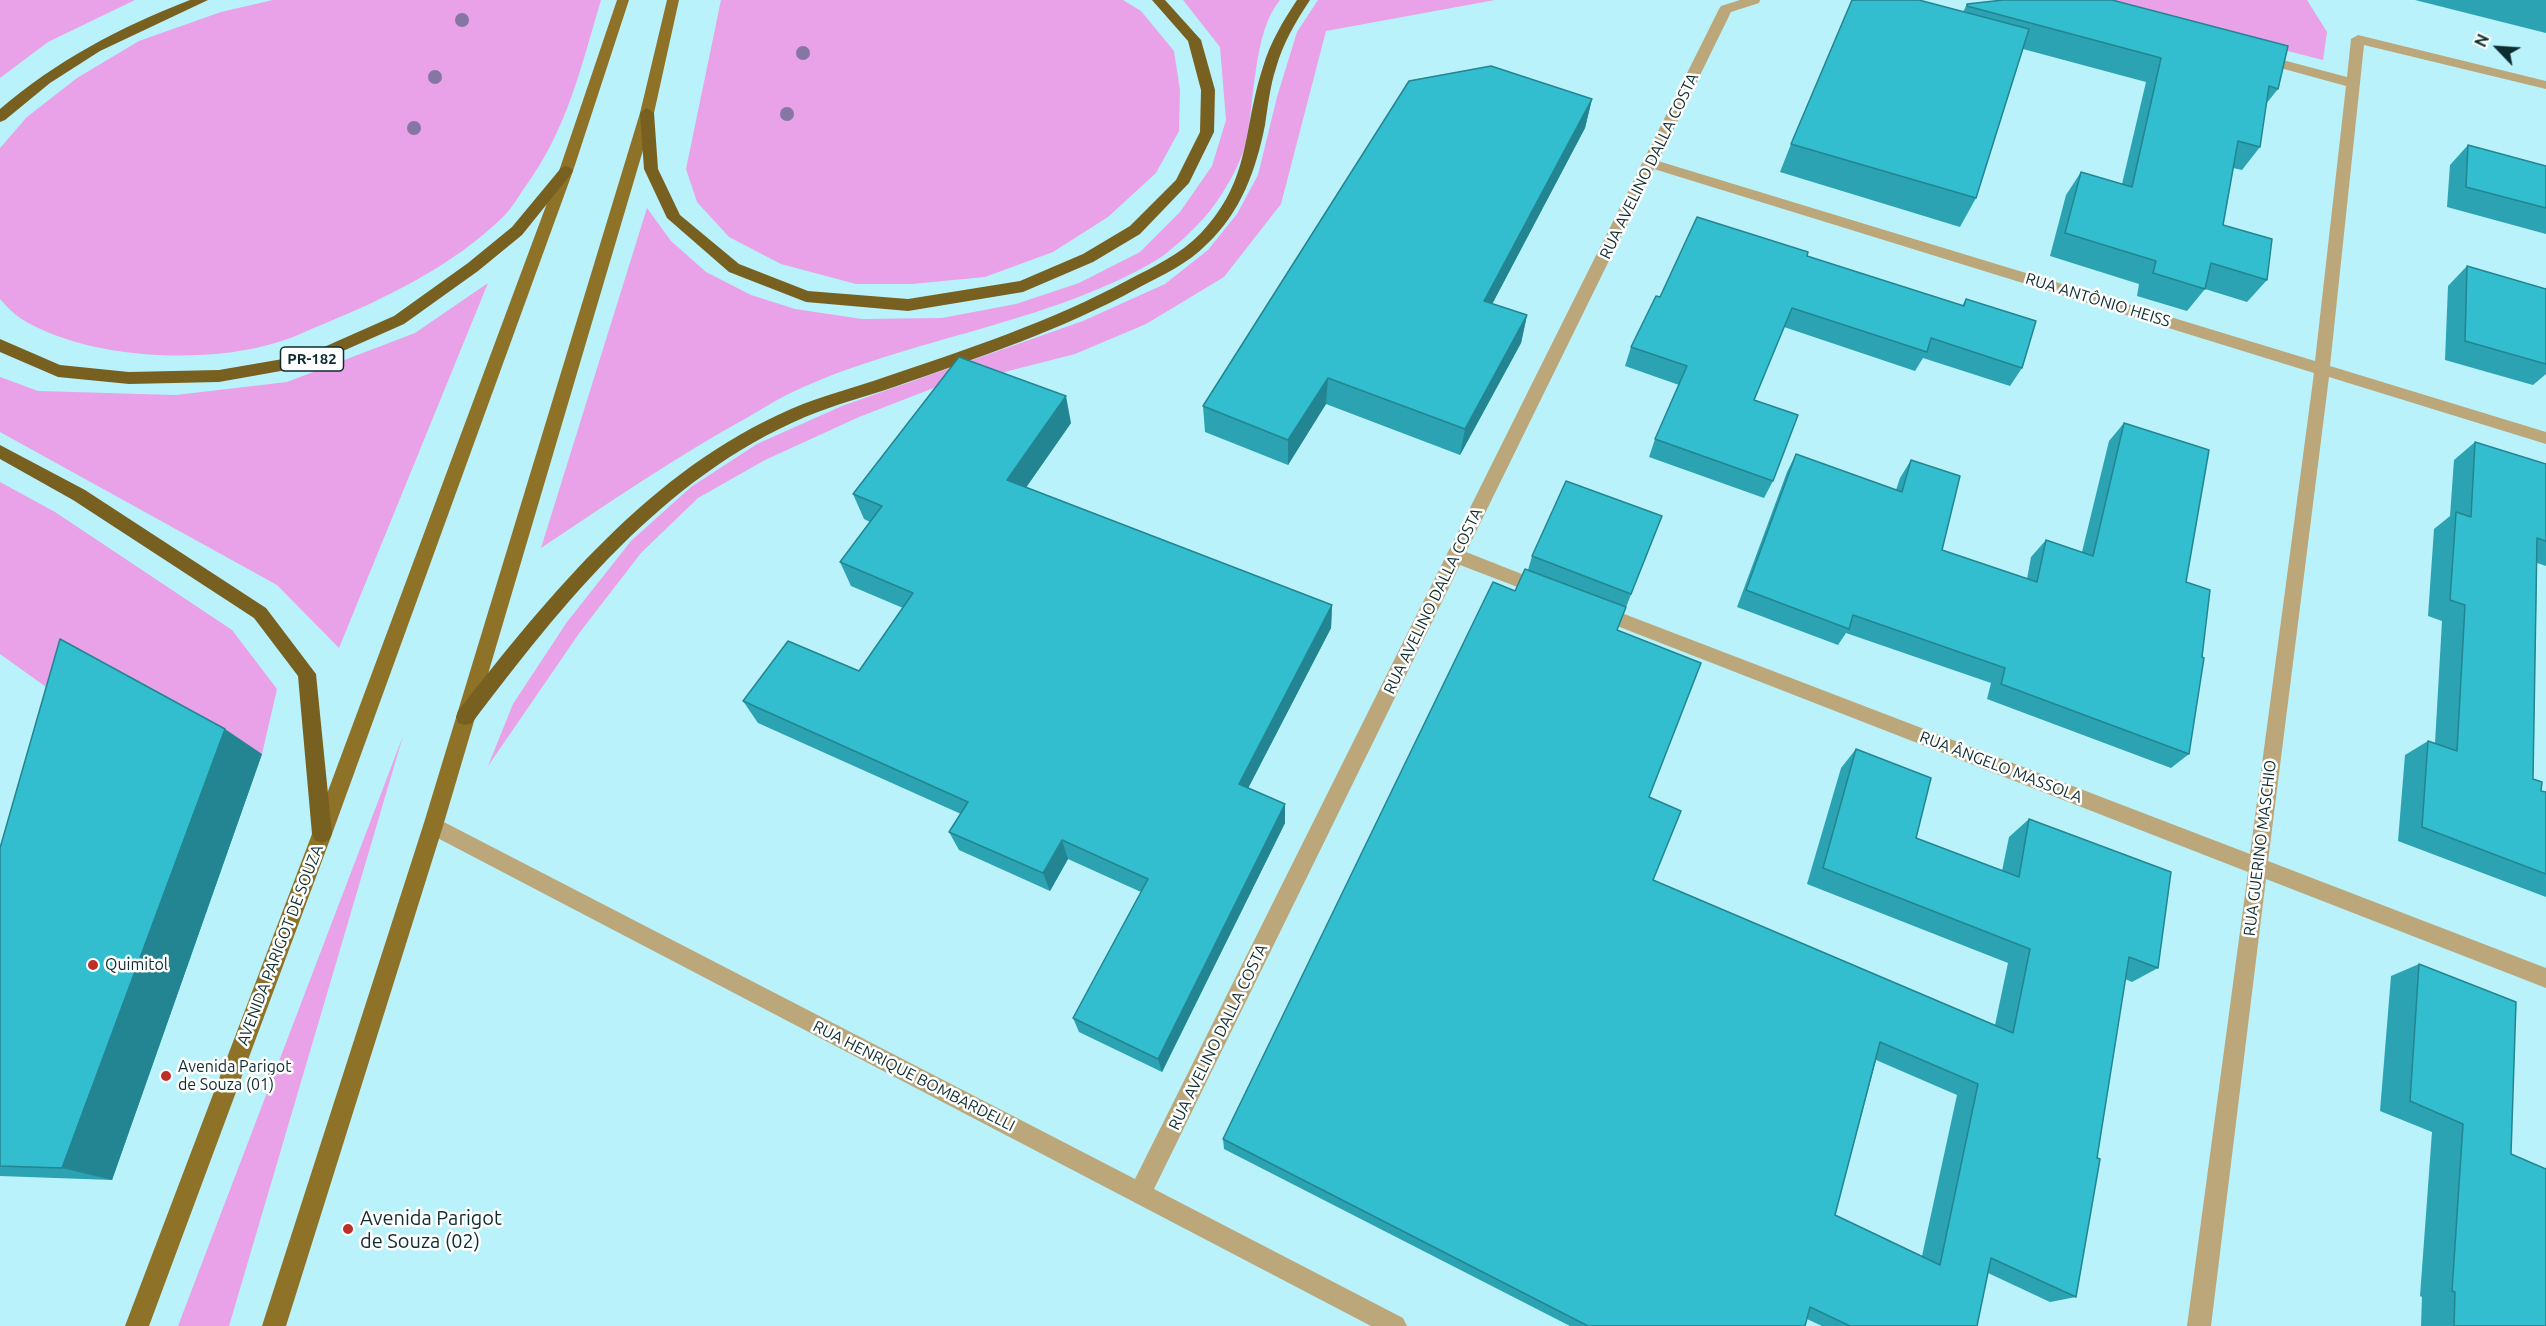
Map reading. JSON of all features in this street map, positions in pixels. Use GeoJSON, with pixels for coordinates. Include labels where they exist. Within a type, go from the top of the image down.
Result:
{"type":"FeatureCollection","features":[{"type":"Feature","properties":{"kind":"highway"},"geometry":{"type":"LineString","coordinates":[[0,117],[34,88],[73,61],[158,16],[202,0]]}},
{"type":"Feature","properties":{"kind":"highway"},"geometry":{"type":"LineString","coordinates":[[647,112],[651,169],[674,218],[734,268],[806,296],[908,305],[1023,286],[1088,258],[1136,230],[1182,183],[1207,132],[1208,90],[1194,40],[1158,0]]}},
{"type":"Feature","properties":{"kind":"highway"},"geometry":{"type":"LineString","coordinates":[[465,717],[528,634],[594,562],[670,490],[725,450],[789,417],[976,352],[1080,312],[1166,266],[1203,240],[1230,207],[1249,168],[1260,124],[1267,76],[1278,46],[1304,0]]}},
{"type":"Feature","properties":{"kind":"highway","name":"PR-182"},"geometry":{"type":"LineString","coordinates":[[0,345],[58,371],[129,378],[219,376],[309,360],[399,320],[473,267],[517,231],[566,171]]}},
{"type":"Feature","properties":{"kind":"highway"},"geometry":{"type":"LineString","coordinates":[[0,451],[79,495],[260,613],[307,674],[322,834]]}},
{"type":"Feature","properties":{"kind":"main road","name":"PR-182"},"geometry":{"type":"LineString","coordinates":[[566,171],[621,5]]}},
{"type":"Feature","properties":{"kind":"main road"},"geometry":{"type":"LineString","coordinates":[[274,1326],[433,826],[647,112],[671,6]]}},
{"type":"Feature","properties":{"kind":"main road","name":"AVENIDA PARIGOT DE SOUZA"},"geometry":{"type":"LineString","coordinates":[[137,1326],[322,834],[566,171]]}},
{"type":"Feature","properties":{"kind":"street","name":"RUA AVELINO DALLA COSTA"},"geometry":{"type":"LineString","coordinates":[[1140,1193],[1726,9],[1754,0]]}},
{"type":"Feature","properties":{"kind":"street","name":"RUA GUERINO MASCHIO"},"geometry":{"type":"LineString","coordinates":[[2199,1326],[2322,369],[2358,39],[2546,85]]}},
{"type":"Feature","properties":{"kind":"street"},"geometry":{"type":"LineString","coordinates":[[2242,54],[2354,83]]}},
{"type":"Feature","properties":{"kind":"street","name":"RUA ANTÔNIO HEISS"},"geometry":{"type":"LineString","coordinates":[[1650,163],[2546,438]]}},
{"type":"Feature","properties":{"kind":"street"},"geometry":{"type":"LineString","coordinates":[[1456,556],[1556,595]]}},
{"type":"Feature","properties":{"kind":"street","name":"RUA ÂNGELO MASSOLA"},"geometry":{"type":"LineString","coordinates":[[1578,604],[2546,978]]}},
{"type":"Feature","properties":{"kind":"street","name":"RUA HENRIQUE BOMBARDELLI"},"geometry":{"type":"LineString","coordinates":[[433,826],[1395,1326]]}},
{"type":"Feature","properties":{"kind":"shaded area"},"geometry":{"type":"Polygon","coordinates":[[[0,0],[135,0],[48,42],[0,78],[0,0]]]}},
{"type":"Feature","properties":{"kind":"shaded area"},"geometry":{"type":"Polygon","coordinates":[[[273,0],[601,0],[579,74],[562,120],[540,165],[512,206],[503,217],[463,250],[394,292],[287,339],[246,350],[214,354],[179,356],[110,350],[47,332],[15,314],[0,299],[0,148],[27,117],[77,78],[139,41],[221,12],[273,0]]]}},
{"type":"Feature","properties":{"kind":"shaded area"},"geometry":{"type":"Polygon","coordinates":[[[721,0],[1123,0],[1141,11],[1174,51],[1180,90],[1179,131],[1156,173],[1108,217],[1053,252],[985,277],[912,284],[856,284],[781,264],[729,237],[697,202],[686,169],[721,0]]]}},
{"type":"Feature","properties":{"kind":"shaded area"},"geometry":{"type":"Polygon","coordinates":[[[1183,0],[1280,0],[1271,14],[1260,48],[1246,142],[1239,161],[1229,183],[1209,212],[1173,248],[1155,261],[1113,282],[1069,300],[840,372],[791,393],[670,463],[541,548],[647,208],[671,241],[706,272],[751,295],[795,309],[862,319],[942,318],[1016,304],[1079,283],[1140,252],[1180,212],[1212,166],[1226,120],[1220,47],[1183,0]]]}},
{"type":"Feature","properties":{"kind":"shaded area"},"geometry":{"type":"Polygon","coordinates":[[[1318,0],[1495,0],[1326,31],[1281,204],[1224,277],[1146,324],[1075,354],[989,376],[949,382],[859,417],[765,460],[698,498],[641,553],[580,632],[488,766],[513,704],[567,622],[631,541],[691,487],[757,444],[842,406],[1083,321],[1165,284],[1208,250],[1237,214],[1258,175],[1277,97],[1297,32],[1318,0]]]}},
{"type":"Feature","properties":{"kind":"shaded area"},"geometry":{"type":"Polygon","coordinates":[[[2088,0],[2307,0],[2327,32],[2323,60],[2088,0]]]}},
{"type":"Feature","properties":{"kind":"shaded area"},"geometry":{"type":"Polygon","coordinates":[[[488,283],[339,648],[277,585],[0,432],[0,377],[38,391],[176,395],[287,382],[415,333],[488,283]]]}},
{"type":"Feature","properties":{"kind":"shaded area"},"geometry":{"type":"Polygon","coordinates":[[[0,482],[55,512],[232,630],[277,689],[262,754],[74,707],[0,654],[0,482]]]}},
{"type":"Feature","properties":{"kind":"shaded area"},"geometry":{"type":"Polygon","coordinates":[[[403,736],[229,1326],[178,1326],[403,736]]]}},
{"type":"Feature","properties":{"kind":"building"},"geometry":{"type":"Polygon","coordinates":[[[1852,0],[1919,0],[2029,29],[1976,198],[1791,144],[1852,0]]]}},
{"type":"Feature","properties":{"kind":"building"},"geometry":{"type":"Polygon","coordinates":[[[2003,0],[2112,0],[2288,46],[2278,89],[2269,86],[2260,147],[2238,141],[2223,225],[2272,239],[2267,280],[2211,263],[2205,289],[2153,273],[2156,261],[2065,233],[2081,172],[2132,187],[2161,58],[1967,6],[1967,4],[2003,0]]]}},
{"type":"Feature","properties":{"kind":"building"},"geometry":{"type":"Polygon","coordinates":[[[1491,66],[1592,99],[1484,301],[1527,315],[1465,429],[1328,378],[1288,440],[1203,406],[1409,81],[1491,66]]]}},
{"type":"Feature","properties":{"kind":"building"},"geometry":{"type":"Polygon","coordinates":[[[2468,145],[2546,166],[2546,208],[2466,187],[2468,145]]]}},
{"type":"Feature","properties":{"kind":"building"},"geometry":{"type":"Polygon","coordinates":[[[1697,217],[1808,252],[1807,256],[1964,306],[1966,299],[2036,321],[2022,368],[1931,338],[1927,352],[1792,308],[1754,400],[1798,415],[1773,481],[1655,439],[1687,366],[1631,347],[1656,296],[1660,297],[1697,217]]]}},
{"type":"Feature","properties":{"kind":"building"},"geometry":{"type":"Polygon","coordinates":[[[2467,266],[2546,289],[2546,364],[2465,341],[2467,266]]]}},
{"type":"Feature","properties":{"kind":"building"},"geometry":{"type":"Polygon","coordinates":[[[959,357],[1066,396],[1007,480],[1332,605],[1239,784],[1285,804],[1158,1059],[1073,1018],[1148,879],[1062,840],[1043,873],[949,832],[968,802],[743,701],[788,641],[859,671],[913,593],[840,562],[882,506],[853,494],[959,357]]]}},
{"type":"Feature","properties":{"kind":"building"},"geometry":{"type":"Polygon","coordinates":[[[2124,423],[2209,450],[2186,582],[2210,590],[2202,657],[2204,658],[2189,754],[2001,684],[2005,668],[1853,615],[1849,629],[1746,590],[1796,454],[1902,492],[1911,460],[1960,476],[1942,550],[2037,582],[2046,540],[2093,556],[2124,423]]]}},
{"type":"Feature","properties":{"kind":"building"},"geometry":{"type":"Polygon","coordinates":[[[2475,442],[2546,464],[2546,541],[2537,538],[2533,779],[2542,782],[2541,791],[2546,792],[2546,874],[2422,827],[2428,741],[2457,751],[2465,605],[2450,600],[2456,512],[2471,517],[2475,442]]]}},
{"type":"Feature","properties":{"kind":"building"},"geometry":{"type":"Polygon","coordinates":[[[1566,481],[1662,516],[1631,594],[1532,556],[1566,481]]]}},
{"type":"Feature","properties":{"kind":"building"},"geometry":{"type":"Polygon","coordinates":[[[1525,569],[1626,607],[1617,630],[1701,663],[1649,797],[1681,811],[1653,880],[2013,1033],[2030,949],[1823,868],[1856,749],[1931,778],[1916,838],[2019,877],[2029,819],[2171,872],[2158,968],[2129,957],[2097,1158],[2100,1159],[2076,1297],[1991,1258],[1977,1326],[1850,1326],[1810,1307],[1805,1326],[1588,1326],[1223,1139],[1493,582],[1515,591],[1525,569]],[[1880,1042],[1835,1215],[1940,1265],[1978,1084],[1880,1042]]]}},
{"type":"Feature","properties":{"kind":"building"},"geometry":{"type":"Polygon","coordinates":[[[60,639],[225,729],[62,1168],[0,1166],[0,848],[60,639]]]}},
{"type":"Feature","properties":{"kind":"building"},"geometry":{"type":"Polygon","coordinates":[[[2419,964],[2516,1002],[2511,1154],[2546,1169],[2546,1326],[2454,1326],[2455,1292],[2452,1291],[2463,1124],[2410,1101],[2419,964]]]}},
{"type":"Feature","properties":{"kind":"place","name":"Quimitol"},"geometry":{"type":"Point","coordinates":[93,965]}},
{"type":"Feature","properties":{"kind":"place","name":"Avenida Parigot de Souza (01)"},"geometry":{"type":"Point","coordinates":[166,1076]}},
{"type":"Feature","properties":{"kind":"place","name":"Avenida Parigot de Souza (02)"},"geometry":{"type":"Point","coordinates":[348,1229]}}]}
